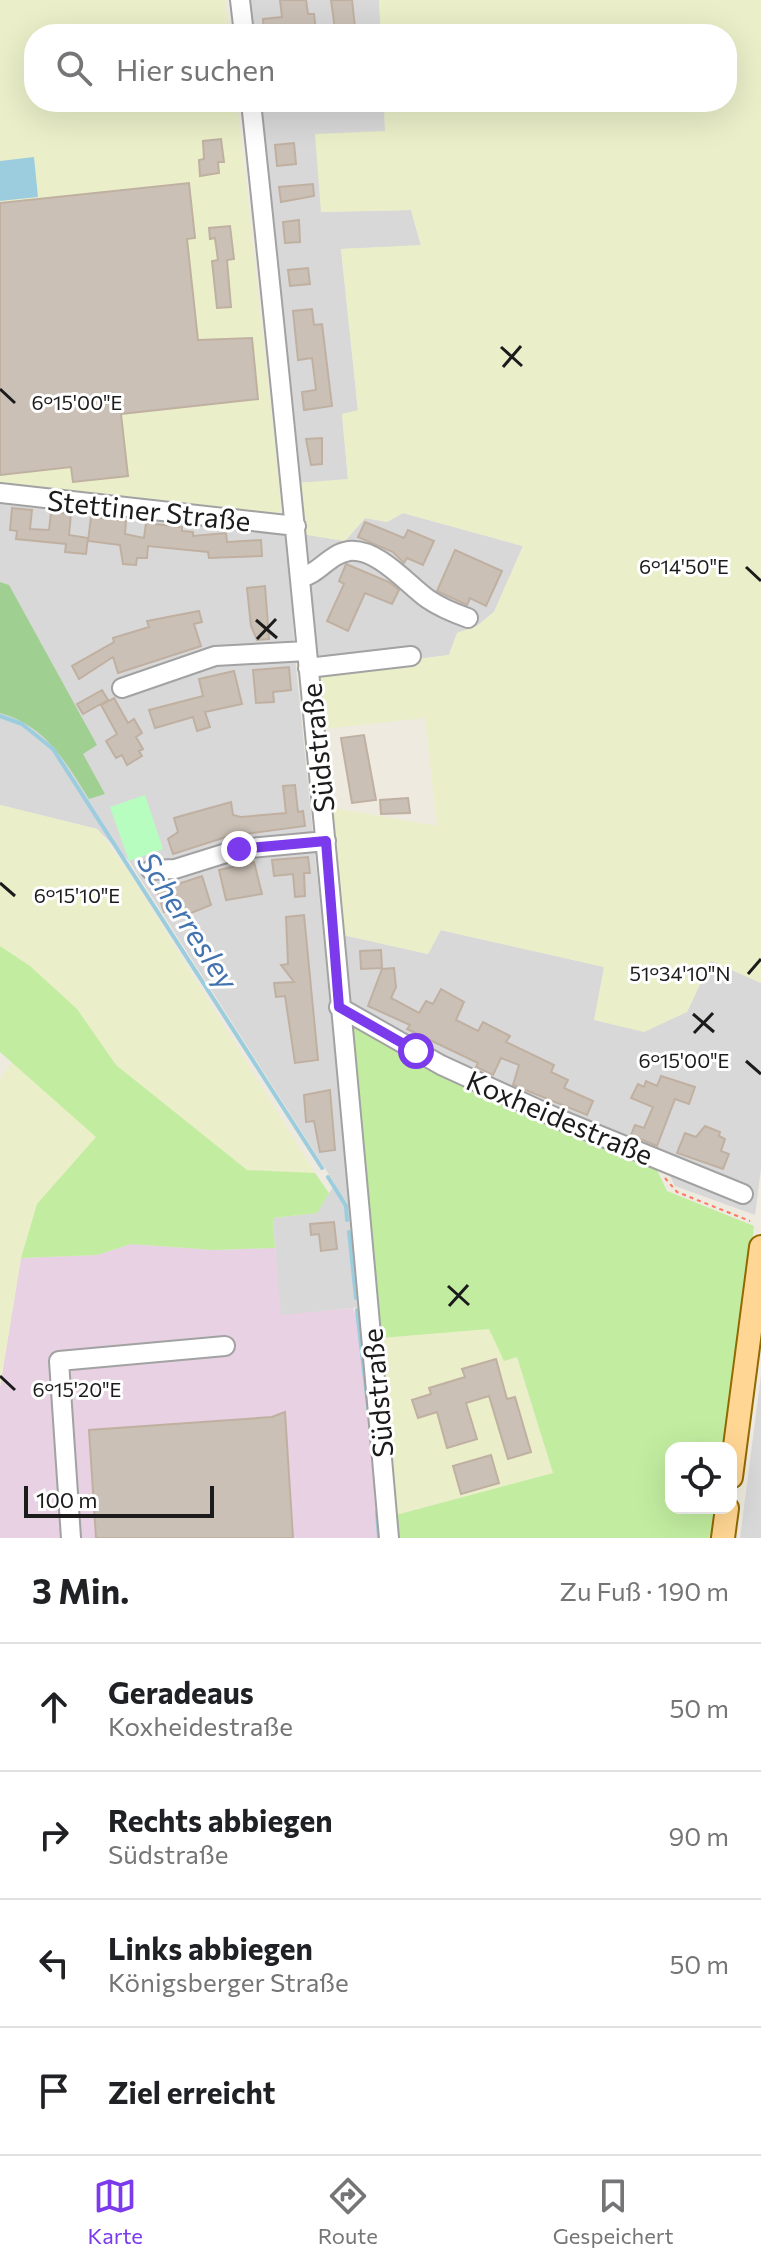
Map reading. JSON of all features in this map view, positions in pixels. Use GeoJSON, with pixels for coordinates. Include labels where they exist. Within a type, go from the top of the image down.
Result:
{"type":"FeatureCollection","features":[{"type":"Feature","properties":{"kind":"main road"},"geometry":{"type":"LineString","coordinates":[[736,1442],[761,1247]]}},
{"type":"Feature","properties":{"kind":"main road"},"geometry":{"type":"LineString","coordinates":[[723,1538],[726,1514]]}},
{"type":"Feature","properties":{"kind":"street"},"geometry":{"type":"LineString","coordinates":[[240,0],[243,24]]}},
{"type":"Feature","properties":{"kind":"street","name":"Südstraße"},"geometry":{"type":"LineString","coordinates":[[252,112],[296,526],[339,1007],[366,1261],[389,1538]]}},
{"type":"Feature","properties":{"kind":"street","name":"Stettiner Straße"},"geometry":{"type":"LineString","coordinates":[[1,494],[296,526]]}},
{"type":"Feature","properties":{"kind":"street"},"geometry":{"type":"LineString","coordinates":[[300,578],[311,576],[338,555],[356,551],[399,575],[444,608],[468,618]]}},
{"type":"Feature","properties":{"kind":"street"},"geometry":{"type":"LineString","coordinates":[[122,688],[215,656],[308,659],[411,656]]}},
{"type":"Feature","properties":{"kind":"street"},"geometry":{"type":"LineString","coordinates":[[151,870],[175,869],[239,849],[326,841]]}},
{"type":"Feature","properties":{"kind":"street","name":"Koxheidestraße"},"geometry":{"type":"LineString","coordinates":[[339,1007],[441,1065],[559,1119],[743,1194]]}},
{"type":"Feature","properties":{"kind":"street"},"geometry":{"type":"LineString","coordinates":[[71,1538],[59,1361],[225,1346]]}},
{"type":"Feature","properties":{"kind":"path"},"geometry":{"type":"LineString","coordinates":[[677,1192],[750,1221]]}},
{"type":"Feature","properties":{"kind":"shaded area"},"geometry":{"type":"Polygon","coordinates":[[[246,0],[379,0],[380,24],[249,24],[246,0]]]}},
{"type":"Feature","properties":{"kind":"shaded area"},"geometry":{"type":"Polygon","coordinates":[[[258,112],[384,112],[385,131],[321,212],[411,210],[421,246],[341,249],[358,411],[342,414],[348,480],[297,483],[258,112]]]}},
{"type":"Feature","properties":{"kind":"shaded area"},"geometry":{"type":"Polygon","coordinates":[[[0,496],[287,531],[295,656],[361,1307],[280,1316],[273,1218],[316,1213],[335,1184],[129,861],[97,829],[0,805],[0,496]]]}},
{"type":"Feature","properties":{"kind":"shaded area"},"geometry":{"type":"Polygon","coordinates":[[[403,513],[523,546],[494,612],[477,626],[457,633],[449,655],[317,672],[302,534],[345,541],[365,518],[387,522],[403,513]]]}},
{"type":"Feature","properties":{"kind":"shaded area"},"geometry":{"type":"Polygon","coordinates":[[[440,930],[605,967],[687,1012],[711,960],[761,983],[761,1169],[755,1215],[675,1186],[659,1154],[501,1088],[349,1007],[343,935],[428,954],[440,930]]]}},
{"type":"Feature","properties":{"kind":"shaded area"},"geometry":{"type":"Polygon","coordinates":[[[131,1244],[214,1250],[275,1248],[281,1315],[353,1308],[373,1361],[389,1538],[0,1538],[0,1387],[21,1258],[97,1255],[131,1244]]]}},
{"type":"Feature","properties":{"kind":"shaded area"},"geometry":{"type":"Polygon","coordinates":[[[761,1375],[761,1538],[740,1538],[761,1375]]]}},
{"type":"Feature","properties":{"kind":"green space"},"geometry":{"type":"Polygon","coordinates":[[[0,0],[225,0],[228,24],[24,24],[24,112],[238,112],[282,509],[275,516],[0,487],[0,0]]]}},
{"type":"Feature","properties":{"kind":"green space"},"geometry":{"type":"Polygon","coordinates":[[[379,0],[761,0],[761,983],[711,961],[687,1012],[644,1032],[594,1020],[604,967],[441,930],[428,954],[343,935],[329,807],[437,826],[425,718],[323,729],[317,672],[449,655],[457,633],[477,626],[494,612],[523,546],[403,513],[387,522],[365,518],[345,541],[302,534],[297,483],[348,479],[342,414],[358,410],[341,249],[421,245],[411,210],[321,212],[315,134],[385,131],[384,112],[737,112],[737,24],[380,24],[379,0]]]}},
{"type":"Feature","properties":{"kind":"green space"},"geometry":{"type":"Polygon","coordinates":[[[0,582],[9,585],[97,745],[83,754],[105,794],[89,799],[42,736],[16,719],[0,713],[0,582]]]}},
{"type":"Feature","properties":{"kind":"green space"},"geometry":{"type":"Polygon","coordinates":[[[145,795],[163,849],[129,861],[110,807],[145,795]]]}},
{"type":"Feature","properties":{"kind":"green space"},"geometry":{"type":"Polygon","coordinates":[[[0,805],[97,829],[127,869],[315,1173],[247,1170],[116,1065],[77,1009],[30,966],[0,946],[0,805]]]}},
{"type":"Feature","properties":{"kind":"green space"},"geometry":{"type":"Polygon","coordinates":[[[0,946],[30,966],[77,1009],[116,1065],[247,1170],[315,1173],[329,1193],[317,1213],[273,1218],[275,1248],[214,1250],[131,1244],[97,1255],[21,1258],[37,1204],[96,1137],[0,1052],[0,946]]]}},
{"type":"Feature","properties":{"kind":"green space"},"geometry":{"type":"Polygon","coordinates":[[[361,1026],[487,1096],[654,1164],[667,1191],[754,1226],[728,1442],[665,1442],[665,1514],[719,1514],[716,1538],[398,1538],[396,1515],[553,1473],[517,1357],[504,1361],[489,1329],[381,1338],[353,1029],[361,1026]]]}},
{"type":"Feature","properties":{"kind":"green space"},"geometry":{"type":"Polygon","coordinates":[[[12,1062],[97,1137],[37,1204],[21,1258],[0,1387],[0,1079],[12,1062]]]}},
{"type":"Feature","properties":{"kind":"green space"},"geometry":{"type":"Polygon","coordinates":[[[489,1328],[504,1361],[516,1356],[553,1473],[396,1515],[381,1338],[489,1328]]]}},
{"type":"Feature","properties":{"kind":"water"},"geometry":{"type":"Polygon","coordinates":[[[34,157],[38,197],[0,201],[0,161],[34,157]]]}},
{"type":"Feature","properties":{"kind":"building"},"geometry":{"type":"Polygon","coordinates":[[[280,0],[306,0],[308,14],[314,14],[315,24],[263,24],[263,19],[282,17],[280,0]]]}},
{"type":"Feature","properties":{"kind":"building"},"geometry":{"type":"Polygon","coordinates":[[[331,0],[352,0],[355,24],[334,24],[331,0]]]}},
{"type":"Feature","properties":{"kind":"building"},"geometry":{"type":"Polygon","coordinates":[[[221,139],[224,162],[218,162],[219,173],[200,176],[199,160],[204,159],[203,141],[221,139]]]}},
{"type":"Feature","properties":{"kind":"building"},"geometry":{"type":"Polygon","coordinates":[[[294,143],[296,164],[277,166],[275,145],[294,143]]]}},
{"type":"Feature","properties":{"kind":"building"},"geometry":{"type":"Polygon","coordinates":[[[189,183],[195,238],[187,239],[198,340],[252,338],[258,399],[121,414],[128,476],[73,482],[71,467],[0,475],[0,203],[189,183]]]}},
{"type":"Feature","properties":{"kind":"building"},"geometry":{"type":"Polygon","coordinates":[[[313,184],[314,196],[281,202],[279,187],[313,184]]]}},
{"type":"Feature","properties":{"kind":"building"},"geometry":{"type":"Polygon","coordinates":[[[299,220],[300,242],[285,243],[283,222],[299,220]]]}},
{"type":"Feature","properties":{"kind":"building"},"geometry":{"type":"Polygon","coordinates":[[[230,226],[234,259],[227,260],[231,307],[217,308],[212,261],[218,260],[215,238],[210,239],[209,228],[230,226]]]}},
{"type":"Feature","properties":{"kind":"building"},"geometry":{"type":"Polygon","coordinates":[[[308,268],[310,284],[290,286],[288,270],[308,268]]]}},
{"type":"Feature","properties":{"kind":"building"},"geometry":{"type":"Polygon","coordinates":[[[312,309],[314,325],[322,324],[332,406],[304,410],[302,392],[316,390],[312,358],[298,360],[293,311],[312,309]]]}},
{"type":"Feature","properties":{"kind":"building"},"geometry":{"type":"Polygon","coordinates":[[[322,438],[322,464],[311,465],[306,439],[322,438]]]}},
{"type":"Feature","properties":{"kind":"building"},"geometry":{"type":"Polygon","coordinates":[[[12,508],[32,510],[30,529],[49,530],[51,512],[71,514],[69,535],[88,538],[86,554],[65,552],[66,544],[16,539],[17,531],[10,530],[12,508]]]}},
{"type":"Feature","properties":{"kind":"building"},"geometry":{"type":"Polygon","coordinates":[[[91,517],[126,521],[125,534],[144,538],[146,523],[182,527],[182,531],[193,532],[193,536],[226,533],[227,542],[261,540],[262,556],[209,558],[208,552],[148,546],[147,558],[137,558],[136,565],[123,564],[120,545],[88,541],[91,517]]]}},
{"type":"Feature","properties":{"kind":"building"},"geometry":{"type":"Polygon","coordinates":[[[365,522],[404,538],[408,530],[434,541],[423,565],[407,558],[404,563],[393,552],[358,537],[365,522]]]}},
{"type":"Feature","properties":{"kind":"building"},"geometry":{"type":"Polygon","coordinates":[[[455,550],[502,571],[486,606],[470,598],[467,605],[437,591],[455,550]]]}},
{"type":"Feature","properties":{"kind":"building"},"geometry":{"type":"Polygon","coordinates":[[[346,564],[389,582],[399,590],[392,604],[365,593],[348,631],[327,621],[344,584],[339,581],[346,564]]]}},
{"type":"Feature","properties":{"kind":"building"},"geometry":{"type":"Polygon","coordinates":[[[265,586],[269,639],[257,640],[251,626],[247,588],[265,586]]]}},
{"type":"Feature","properties":{"kind":"building"},"geometry":{"type":"Polygon","coordinates":[[[199,611],[202,622],[194,624],[201,646],[118,673],[113,657],[79,679],[72,666],[114,642],[113,638],[149,627],[147,621],[199,611]]]}},
{"type":"Feature","properties":{"kind":"building"},"geometry":{"type":"Polygon","coordinates":[[[289,667],[291,690],[273,692],[274,702],[256,703],[253,670],[289,667]]]}},
{"type":"Feature","properties":{"kind":"building"},"geometry":{"type":"Polygon","coordinates":[[[234,671],[242,704],[205,712],[210,727],[197,731],[193,717],[155,728],[149,710],[203,696],[199,679],[234,671]]]}},
{"type":"Feature","properties":{"kind":"building"},"geometry":{"type":"Polygon","coordinates":[[[102,690],[108,700],[83,714],[77,704],[102,690]]]}},
{"type":"Feature","properties":{"kind":"building"},"geometry":{"type":"Polygon","coordinates":[[[114,698],[128,723],[134,719],[142,733],[136,737],[143,749],[139,751],[142,756],[127,765],[122,755],[116,758],[106,741],[117,734],[101,705],[114,698]]]}},
{"type":"Feature","properties":{"kind":"building"},"geometry":{"type":"Polygon","coordinates":[[[364,735],[376,800],[352,803],[341,738],[364,735]]]}},
{"type":"Feature","properties":{"kind":"building"},"geometry":{"type":"Polygon","coordinates":[[[295,785],[298,812],[303,811],[305,826],[229,836],[173,854],[168,839],[178,832],[174,818],[231,802],[233,815],[241,817],[286,813],[283,786],[295,785]]]}},
{"type":"Feature","properties":{"kind":"building"},"geometry":{"type":"Polygon","coordinates":[[[408,798],[410,813],[381,814],[380,800],[408,798]]]}},
{"type":"Feature","properties":{"kind":"building"},"geometry":{"type":"Polygon","coordinates":[[[308,857],[310,873],[304,873],[305,896],[295,897],[293,874],[274,876],[272,860],[308,857]]]}},
{"type":"Feature","properties":{"kind":"building"},"geometry":{"type":"Polygon","coordinates":[[[254,862],[262,894],[226,900],[219,870],[254,862]]]}},
{"type":"Feature","properties":{"kind":"building"},"geometry":{"type":"Polygon","coordinates":[[[202,876],[211,905],[174,920],[170,910],[164,912],[157,891],[202,876]]]}},
{"type":"Feature","properties":{"kind":"building"},"geometry":{"type":"Polygon","coordinates":[[[304,915],[318,1060],[295,1063],[285,996],[276,997],[274,983],[294,982],[281,965],[288,964],[286,917],[304,915]]]}},
{"type":"Feature","properties":{"kind":"building"},"geometry":{"type":"Polygon","coordinates":[[[381,950],[382,968],[361,969],[360,951],[381,950]]]}},
{"type":"Feature","properties":{"kind":"building"},"geometry":{"type":"Polygon","coordinates":[[[394,968],[396,987],[391,998],[419,1013],[426,1001],[433,1004],[441,989],[464,1002],[456,1020],[478,1031],[483,1022],[510,1036],[506,1042],[554,1065],[551,1072],[568,1080],[564,1088],[593,1101],[587,1115],[513,1085],[519,1065],[501,1058],[493,1075],[476,1067],[478,1063],[407,1029],[410,1025],[368,1006],[382,969],[394,968]]]}},
{"type":"Feature","properties":{"kind":"building"},"geometry":{"type":"Polygon","coordinates":[[[661,1076],[695,1087],[689,1104],[675,1099],[657,1146],[631,1135],[635,1125],[644,1128],[653,1107],[631,1098],[638,1084],[644,1087],[646,1081],[657,1086],[661,1076]]]}},
{"type":"Feature","properties":{"kind":"building"},"geometry":{"type":"Polygon","coordinates":[[[330,1090],[335,1150],[320,1152],[314,1121],[306,1122],[304,1095],[330,1090]]]}},
{"type":"Feature","properties":{"kind":"building"},"geometry":{"type":"Polygon","coordinates":[[[705,1126],[720,1132],[719,1136],[725,1139],[721,1151],[729,1154],[723,1169],[677,1153],[685,1133],[696,1137],[705,1126]]]}},
{"type":"Feature","properties":{"kind":"building"},"geometry":{"type":"Polygon","coordinates":[[[334,1222],[337,1249],[321,1251],[319,1234],[311,1235],[310,1224],[334,1222]]]}},
{"type":"Feature","properties":{"kind":"building"},"geometry":{"type":"Polygon","coordinates":[[[496,1359],[507,1399],[515,1397],[531,1452],[508,1459],[489,1396],[466,1403],[477,1439],[447,1448],[437,1412],[418,1418],[412,1400],[431,1394],[429,1388],[465,1377],[462,1369],[496,1359]]]}},
{"type":"Feature","properties":{"kind":"building"},"geometry":{"type":"Polygon","coordinates":[[[285,1412],[293,1538],[96,1538],[89,1430],[272,1417],[285,1412]]]}},
{"type":"Feature","properties":{"kind":"building"},"geometry":{"type":"Polygon","coordinates":[[[491,1455],[499,1483],[461,1494],[453,1466],[491,1455]]]}},
{"type":"Feature","properties":{"kind":"waterway","name":"Scherresley"},"geometry":{"type":"LineString","coordinates":[[0,716],[22,724],[53,749],[322,1168]]}},
{"type":"Feature","properties":{"kind":"waterway","name":"Scherresley"},"geometry":{"type":"LineString","coordinates":[[328,1177],[346,1206],[347,1220]]}},
{"type":"Feature","properties":{"kind":"waterway","name":"Scherresley"},"geometry":{"type":"LineString","coordinates":[[349,1232],[356,1298]]}},
{"type":"Feature","properties":{"kind":"waterway","name":"Scherresley"},"geometry":{"type":"LineString","coordinates":[[357,1310],[369,1415]]}},
{"type":"Feature","properties":{"kind":"waterway","name":"Scherresley"},"geometry":{"type":"LineString","coordinates":[[375,1478],[376,1492]]}},
{"type":"Feature","properties":{"kind":"waterway","name":"Scherresley"},"geometry":{"type":"LineString","coordinates":[[377,1512],[379,1538]]}},
{"type":"Feature","properties":{"kind":"route"},"geometry":{"type":"LineString","coordinates":[[239,849],[326,841],[339,1007],[416,1051]]}}]}
